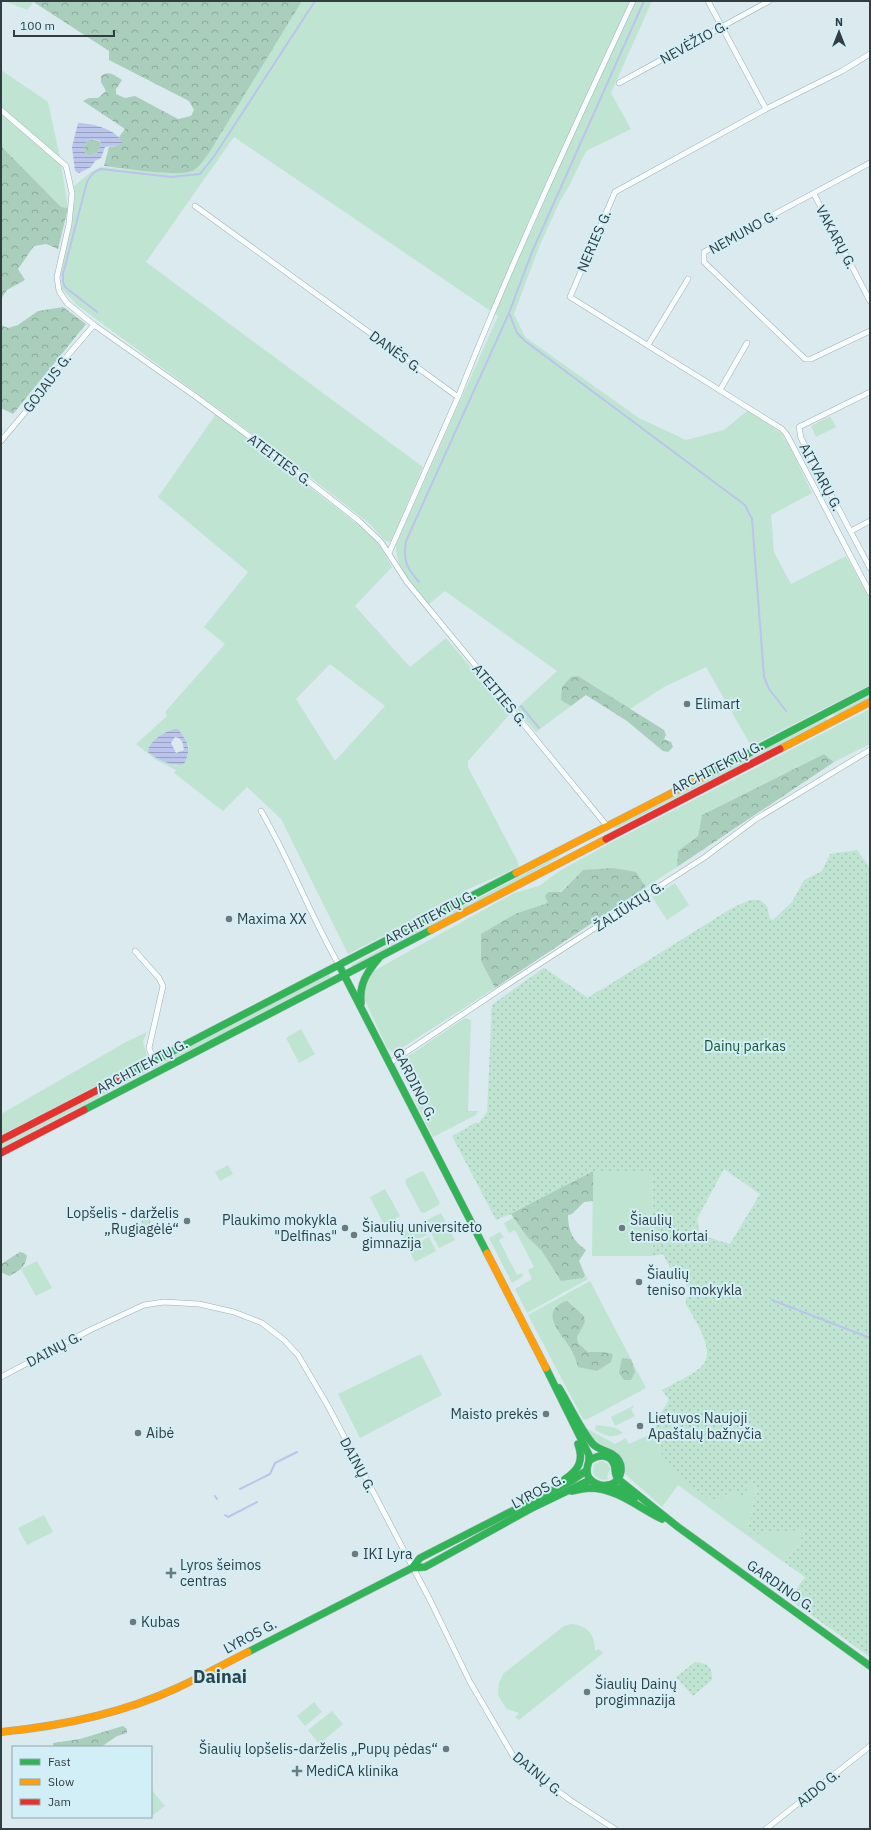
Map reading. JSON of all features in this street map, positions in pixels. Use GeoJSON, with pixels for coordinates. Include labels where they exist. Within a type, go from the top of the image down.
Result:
{"type":"FeatureCollection","features":[{"type":"Feature","properties":{"kind":"main road","name":"ARCHITEKTŲ G."},"geometry":{"type":"LineString","coordinates":[[1,1140],[870,690]]}},
{"type":"Feature","properties":{"kind":"main road","name":"ARCHITEKTŲ G."},"geometry":{"type":"LineString","coordinates":[[1,1153],[870,702]]}},
{"type":"Feature","properties":{"kind":"main road"},"geometry":{"type":"LineString","coordinates":[[829,712],[834,721]]}},
{"type":"Feature","properties":{"kind":"main road"},"geometry":{"type":"LineString","coordinates":[[607,826],[614,835]]}},
{"type":"Feature","properties":{"kind":"main road"},"geometry":{"type":"LineString","coordinates":[[362,1011],[360,985],[364,976],[379,958]]}},
{"type":"Feature","properties":{"kind":"main road","name":"GARDINO G."},"geometry":{"type":"LineString","coordinates":[[339,965],[546,1368],[589,1456],[589,1461]]}},
{"type":"Feature","properties":{"kind":"main road"},"geometry":{"type":"LineString","coordinates":[[146,1065],[151,1075]]}},
{"type":"Feature","properties":{"kind":"main road","name":"GARDINO G."},"geometry":{"type":"LineString","coordinates":[[546,1368],[592,1444],[599,1450],[610,1452],[617,1458],[621,1472],[625,1479],[668,1516],[678,1527]]}},
{"type":"Feature","properties":{"kind":"main road"},"geometry":{"type":"LineString","coordinates":[[529,1505],[574,1473],[582,1462],[581,1448],[563,1405]]}},
{"type":"Feature","properties":{"kind":"main road"},"geometry":{"type":"LineString","coordinates":[[590,1480],[586,1471],[589,1461],[597,1456],[607,1457],[613,1463],[615,1475],[618,1479]]}},
{"type":"Feature","properties":{"kind":"main road","name":"LYROS G."},"geometry":{"type":"LineString","coordinates":[[529,1505],[586,1471]]}},
{"type":"Feature","properties":{"kind":"main road"},"geometry":{"type":"LineString","coordinates":[[608,1485],[612,1484],[618,1479],[621,1472]]}},
{"type":"Feature","properties":{"kind":"main road","name":"GARDINO G."},"geometry":{"type":"LineString","coordinates":[[618,1479],[678,1527],[870,1666]]}},
{"type":"Feature","properties":{"kind":"main road","name":"GARDINO G."},"geometry":{"type":"LineString","coordinates":[[590,1480],[596,1484],[608,1485],[621,1489],[662,1519],[678,1527]]}},
{"type":"Feature","properties":{"kind":"main road","name":"LYROS G."},"geometry":{"type":"LineString","coordinates":[[1,1732],[76,1722],[141,1703],[198,1678],[308,1620],[412,1568],[420,1558],[529,1505],[590,1480]]}},
{"type":"Feature","properties":{"kind":"main road"},"geometry":{"type":"LineString","coordinates":[[529,1505],[575,1490],[590,1488],[620,1496],[662,1519]]}},
{"type":"Feature","properties":{"kind":"street"},"geometry":{"type":"LineString","coordinates":[[389,553],[556,169],[633,1]]}},
{"type":"Feature","properties":{"kind":"street"},"geometry":{"type":"LineString","coordinates":[[708,1],[766,109]]}},
{"type":"Feature","properties":{"kind":"street","name":"NEVĖŽIO G."},"geometry":{"type":"LineString","coordinates":[[619,83],[769,1]]}},
{"type":"Feature","properties":{"kind":"street","name":"NERIES G."},"geometry":{"type":"LineString","coordinates":[[870,54],[842,71],[766,109],[615,192],[570,296],[782,429],[791,442],[870,593]]}},
{"type":"Feature","properties":{"kind":"street","name":"ATEITIES G."},"geometry":{"type":"LineString","coordinates":[[1,110],[66,166],[72,193],[69,224],[58,265],[57,283],[59,291],[67,303],[94,325],[195,396],[280,459],[371,531],[389,553],[407,582],[607,826]]}},
{"type":"Feature","properties":{"kind":"street","name":"NEMUNO G."},"geometry":{"type":"LineString","coordinates":[[870,163],[704,252],[703,257],[704,262],[805,359],[811,359],[870,330]]}},
{"type":"Feature","properties":{"kind":"street","name":"VAKARŲ G."},"geometry":{"type":"LineString","coordinates":[[814,194],[870,301]]}},
{"type":"Feature","properties":{"kind":"street","name":"DANĖS G."},"geometry":{"type":"LineString","coordinates":[[196,206],[458,397]]}},
{"type":"Feature","properties":{"kind":"street"},"geometry":{"type":"LineString","coordinates":[[648,345],[688,279]]}},
{"type":"Feature","properties":{"kind":"street","name":"GOJAUS G."},"geometry":{"type":"LineString","coordinates":[[1,441],[44,390],[68,355],[94,325]]}},
{"type":"Feature","properties":{"kind":"street"},"geometry":{"type":"LineString","coordinates":[[720,390],[747,343]]}},
{"type":"Feature","properties":{"kind":"street","name":"AITVARŲ G."},"geometry":{"type":"LineString","coordinates":[[870,392],[799,427],[800,438],[870,568]]}},
{"type":"Feature","properties":{"kind":"street"},"geometry":{"type":"LineString","coordinates":[[851,531],[870,521]]}},
{"type":"Feature","properties":{"kind":"street","name":"ŽALIŪKIŲ G."},"geometry":{"type":"LineString","coordinates":[[390,1063],[502,988],[705,857],[756,819],[870,750]]}},
{"type":"Feature","properties":{"kind":"street","name":"GARDINO G."},"geometry":{"type":"LineString","coordinates":[[261,811],[288,861],[328,947],[339,965]]}},
{"type":"Feature","properties":{"kind":"street"},"geometry":{"type":"LineString","coordinates":[[135,951],[159,978],[163,986],[149,1048],[154,1061]]}},
{"type":"Feature","properties":{"kind":"street","name":"DAINŲ G."},"geometry":{"type":"LineString","coordinates":[[1,1377],[90,1330],[144,1305],[164,1302],[199,1304],[234,1312],[262,1323],[284,1340],[298,1355],[328,1406],[447,1634],[470,1682],[515,1759],[564,1796],[615,1829]]}},
{"type":"Feature","properties":{"kind":"street","name":"AIDO G."},"geometry":{"type":"LineString","coordinates":[[766,1829],[870,1746]]}},
{"type":"Feature","properties":{"kind":"green space"},"geometry":{"type":"Polygon","coordinates":[[[5,1],[32,1],[33,3],[27,10],[5,1]]]}},
{"type":"Feature","properties":{"kind":"green space"},"geometry":{"type":"Polygon","coordinates":[[[32,1],[302,1],[209,153],[195,170],[185,173],[174,173],[149,172],[104,166],[109,147],[116,146],[120,139],[119,137],[125,129],[83,101],[89,98],[98,98],[106,91],[101,82],[101,76],[109,73],[122,80],[116,89],[116,94],[125,98],[135,96],[178,119],[191,116],[194,110],[189,101],[109,60],[109,51],[32,1]]]}},
{"type":"Feature","properties":{"kind":"green space"},"geometry":{"type":"Polygon","coordinates":[[[302,1],[652,1],[611,93],[631,129],[586,151],[559,203],[539,247],[514,314],[525,337],[639,418],[686,440],[724,430],[748,410],[781,433],[790,447],[812,493],[771,515],[774,552],[791,584],[846,556],[870,599],[870,685],[751,746],[706,667],[664,687],[630,709],[578,676],[561,699],[571,706],[536,732],[516,709],[557,671],[445,591],[428,605],[402,570],[396,545],[498,316],[234,137],[146,262],[423,467],[392,539],[389,542],[384,540],[370,524],[297,467],[77,305],[62,289],[61,274],[75,198],[74,186],[91,172],[101,167],[168,173],[191,171],[199,165],[209,153],[302,1]]]}},
{"type":"Feature","properties":{"kind":"green space"},"geometry":{"type":"Polygon","coordinates":[[[1,70],[48,102],[60,158],[68,208],[61,207],[1,146],[1,70]]]}},
{"type":"Feature","properties":{"kind":"green space"},"geometry":{"type":"Polygon","coordinates":[[[90,139],[101,143],[98,152],[90,156],[83,150],[87,141],[90,139]]]}},
{"type":"Feature","properties":{"kind":"green space"},"geometry":{"type":"Polygon","coordinates":[[[1,146],[61,207],[68,208],[58,249],[46,244],[34,246],[18,269],[25,280],[7,290],[1,299],[1,146]]]}},
{"type":"Feature","properties":{"kind":"green space"},"geometry":{"type":"Polygon","coordinates":[[[63,307],[86,324],[13,414],[1,408],[1,325],[8,328],[18,325],[38,311],[63,307]]]}},
{"type":"Feature","properties":{"kind":"green space"},"geometry":{"type":"Polygon","coordinates":[[[216,414],[375,538],[392,567],[355,606],[410,667],[446,638],[510,714],[468,761],[468,767],[517,860],[519,867],[466,890],[454,900],[348,954],[281,819],[247,787],[223,811],[174,773],[176,770],[156,760],[136,744],[167,716],[165,712],[225,644],[204,627],[248,572],[158,497],[216,414]],[[330,664],[296,699],[335,761],[385,706],[330,664]],[[174,729],[164,733],[149,747],[161,760],[177,766],[189,747],[174,729]]]}},
{"type":"Feature","properties":{"kind":"green space"},"geometry":{"type":"Polygon","coordinates":[[[830,416],[836,427],[816,437],[811,426],[830,416]]]}},
{"type":"Feature","properties":{"kind":"green space"},"geometry":{"type":"Polygon","coordinates":[[[578,676],[664,730],[666,735],[664,739],[671,742],[673,747],[668,752],[663,751],[627,721],[586,695],[571,706],[561,700],[562,687],[571,677],[578,676]]]}},
{"type":"Feature","properties":{"kind":"green space"},"geometry":{"type":"Polygon","coordinates":[[[870,695],[870,698],[836,716],[834,715],[834,713],[870,695]]]}},
{"type":"Feature","properties":{"kind":"green space"},"geometry":{"type":"Polygon","coordinates":[[[870,709],[870,744],[834,762],[824,754],[702,815],[698,836],[678,851],[677,867],[646,887],[636,872],[583,870],[548,903],[517,913],[481,961],[495,988],[394,1053],[387,1048],[363,996],[363,984],[370,973],[514,893],[539,886],[561,870],[618,839],[870,709]]]}},
{"type":"Feature","properties":{"kind":"green space"},"geometry":{"type":"Polygon","coordinates":[[[826,718],[827,720],[615,829],[614,827],[826,718]]]}},
{"type":"Feature","properties":{"kind":"green space"},"geometry":{"type":"Polygon","coordinates":[[[824,754],[834,762],[677,867],[678,851],[698,836],[702,815],[824,754]]]}},
{"type":"Feature","properties":{"kind":"green space","name":"Dainų parkas"},"geometry":{"type":"Polygon","coordinates":[[[857,850],[870,868],[870,1657],[789,1599],[805,1577],[785,1563],[807,1529],[751,1535],[748,1530],[756,1489],[752,1481],[742,1497],[731,1491],[716,1502],[709,1500],[676,1470],[660,1452],[654,1434],[659,1416],[669,1400],[662,1390],[700,1368],[705,1361],[707,1354],[703,1336],[686,1304],[686,1298],[692,1295],[676,1265],[670,1268],[663,1254],[652,1256],[653,1172],[593,1171],[511,1214],[496,1220],[452,1136],[475,1123],[479,1123],[487,1112],[492,1005],[544,968],[588,998],[732,908],[750,900],[760,900],[767,906],[770,919],[773,920],[792,902],[804,880],[822,871],[830,854],[857,850]],[[724,1169],[697,1219],[700,1235],[730,1244],[760,1194],[724,1169]]]}},
{"type":"Feature","properties":{"kind":"green space"},"geometry":{"type":"Polygon","coordinates":[[[564,853],[544,866],[353,969],[351,965],[564,853]]]}},
{"type":"Feature","properties":{"kind":"green space"},"geometry":{"type":"Polygon","coordinates":[[[613,868],[636,872],[646,887],[495,988],[481,961],[481,934],[517,913],[548,903],[545,896],[548,892],[561,892],[583,870],[613,868]]]}},
{"type":"Feature","properties":{"kind":"green space"},"geometry":{"type":"Polygon","coordinates":[[[675,883],[689,905],[667,920],[652,897],[675,883]]]}},
{"type":"Feature","properties":{"kind":"green space"},"geometry":{"type":"Polygon","coordinates":[[[544,968],[588,998],[599,990],[653,1172],[652,1256],[592,1256],[593,1171],[491,1016],[492,1005],[544,968]]]}},
{"type":"Feature","properties":{"kind":"green space"},"geometry":{"type":"Polygon","coordinates":[[[329,975],[331,977],[154,1069],[151,1069],[152,1066],[329,975]]]}},
{"type":"Feature","properties":{"kind":"green space"},"geometry":{"type":"Polygon","coordinates":[[[465,1018],[471,1020],[468,1111],[478,1111],[476,1115],[433,1137],[416,1103],[405,1070],[406,1064],[404,1059],[465,1018]]]}},
{"type":"Feature","properties":{"kind":"green space"},"geometry":{"type":"Polygon","coordinates":[[[301,1029],[315,1054],[299,1063],[286,1038],[301,1029]]]}},
{"type":"Feature","properties":{"kind":"green space"},"geometry":{"type":"Polygon","coordinates":[[[147,1032],[143,1042],[147,1055],[146,1060],[1,1135],[1,1114],[126,1042],[147,1032]]]}},
{"type":"Feature","properties":{"kind":"green space"},"geometry":{"type":"Polygon","coordinates":[[[143,1071],[146,1072],[1,1148],[1,1145],[143,1071]]]}},
{"type":"Feature","properties":{"kind":"green space"},"geometry":{"type":"Polygon","coordinates":[[[475,1123],[479,1123],[572,1182],[593,1171],[593,1201],[584,1202],[572,1214],[568,1215],[572,1235],[586,1250],[579,1261],[585,1275],[583,1278],[561,1281],[541,1250],[528,1238],[511,1214],[499,1183],[469,1132],[475,1123]]]}},
{"type":"Feature","properties":{"kind":"green space"},"geometry":{"type":"Polygon","coordinates":[[[228,1165],[233,1174],[220,1181],[215,1172],[228,1165]]]}},
{"type":"Feature","properties":{"kind":"green space"},"geometry":{"type":"Polygon","coordinates":[[[422,1171],[424,1172],[440,1203],[424,1213],[421,1212],[405,1182],[406,1179],[422,1171]]]}},
{"type":"Feature","properties":{"kind":"green space"},"geometry":{"type":"Polygon","coordinates":[[[385,1189],[400,1216],[384,1225],[370,1197],[385,1189]]]}},
{"type":"Feature","properties":{"kind":"green space"},"geometry":{"type":"Polygon","coordinates":[[[441,1213],[455,1240],[439,1248],[425,1221],[441,1213]]]}},
{"type":"Feature","properties":{"kind":"green space"},"geometry":{"type":"Polygon","coordinates":[[[146,1216],[151,1221],[146,1226],[141,1221],[146,1216]]]}},
{"type":"Feature","properties":{"kind":"green space"},"geometry":{"type":"Polygon","coordinates":[[[514,1217],[528,1238],[541,1250],[561,1281],[582,1278],[585,1275],[588,1279],[527,1313],[515,1289],[532,1279],[528,1270],[534,1267],[515,1230],[509,1233],[504,1223],[514,1217]]]}},
{"type":"Feature","properties":{"kind":"green space"},"geometry":{"type":"Polygon","coordinates":[[[421,1223],[427,1235],[407,1245],[401,1233],[421,1223]]]}},
{"type":"Feature","properties":{"kind":"green space"},"geometry":{"type":"Polygon","coordinates":[[[500,1232],[504,1237],[499,1240],[517,1275],[522,1273],[523,1275],[512,1283],[489,1238],[500,1232]]]}},
{"type":"Feature","properties":{"kind":"green space"},"geometry":{"type":"Polygon","coordinates":[[[429,1237],[436,1251],[415,1262],[408,1248],[429,1237]]]}},
{"type":"Feature","properties":{"kind":"green space"},"geometry":{"type":"Polygon","coordinates":[[[20,1252],[27,1256],[21,1269],[9,1276],[1,1272],[1,1264],[20,1252]]]}},
{"type":"Feature","properties":{"kind":"green space"},"geometry":{"type":"Polygon","coordinates":[[[37,1261],[52,1288],[36,1296],[21,1269],[37,1261]]]}},
{"type":"Feature","properties":{"kind":"green space"},"geometry":{"type":"Polygon","coordinates":[[[590,1281],[646,1388],[586,1420],[583,1419],[528,1315],[590,1281]],[[562,1302],[553,1313],[561,1335],[569,1345],[578,1367],[603,1352],[588,1352],[578,1343],[577,1337],[585,1322],[584,1316],[567,1302],[562,1302]]]}},
{"type":"Feature","properties":{"kind":"green space"},"geometry":{"type":"Polygon","coordinates":[[[567,1301],[584,1316],[585,1322],[577,1337],[578,1343],[588,1352],[613,1354],[611,1362],[597,1371],[578,1367],[574,1356],[556,1327],[553,1312],[556,1307],[567,1301]]]}},
{"type":"Feature","properties":{"kind":"green space"},"geometry":{"type":"Polygon","coordinates":[[[421,1354],[442,1395],[360,1438],[338,1394],[421,1354]]]}},
{"type":"Feature","properties":{"kind":"green space"},"geometry":{"type":"Polygon","coordinates":[[[622,1358],[631,1359],[635,1372],[631,1380],[624,1380],[619,1373],[622,1358]]]}},
{"type":"Feature","properties":{"kind":"green space"},"geometry":{"type":"Polygon","coordinates":[[[633,1406],[634,1407],[631,1409],[635,1416],[615,1426],[611,1417],[633,1406]]]}},
{"type":"Feature","properties":{"kind":"green space"},"geometry":{"type":"Polygon","coordinates":[[[598,1425],[616,1428],[623,1433],[615,1436],[606,1435],[595,1430],[595,1426],[598,1425]]]}},
{"type":"Feature","properties":{"kind":"green space"},"geometry":{"type":"Polygon","coordinates":[[[588,1429],[615,1444],[626,1438],[629,1444],[649,1435],[654,1436],[658,1447],[716,1502],[731,1491],[752,1481],[756,1489],[748,1530],[807,1529],[785,1563],[678,1485],[662,1507],[625,1474],[622,1462],[617,1452],[596,1444],[587,1431],[588,1429]]]}},
{"type":"Feature","properties":{"kind":"green space"},"geometry":{"type":"Polygon","coordinates":[[[602,1461],[608,1464],[610,1469],[607,1477],[609,1479],[600,1479],[593,1473],[594,1464],[602,1461]]]}},
{"type":"Feature","properties":{"kind":"green space"},"geometry":{"type":"Polygon","coordinates":[[[44,1515],[53,1532],[27,1545],[18,1528],[44,1515]]]}},
{"type":"Feature","properties":{"kind":"green space"},"geometry":{"type":"Polygon","coordinates":[[[571,1624],[582,1626],[586,1629],[594,1640],[595,1651],[599,1649],[603,1653],[519,1720],[515,1717],[519,1713],[507,1709],[498,1695],[499,1683],[503,1674],[564,1626],[571,1624]]]}},
{"type":"Feature","properties":{"kind":"green space"},"geometry":{"type":"Polygon","coordinates":[[[695,1662],[703,1663],[708,1666],[711,1672],[712,1680],[693,1696],[676,1677],[695,1662]]]}},
{"type":"Feature","properties":{"kind":"green space"},"geometry":{"type":"Polygon","coordinates":[[[314,1702],[322,1712],[305,1726],[297,1716],[314,1702]]]}},
{"type":"Feature","properties":{"kind":"green space"},"geometry":{"type":"Polygon","coordinates":[[[332,1711],[343,1724],[319,1744],[308,1730],[332,1711]]]}},
{"type":"Feature","properties":{"kind":"green space"},"geometry":{"type":"Polygon","coordinates":[[[123,1726],[127,1729],[127,1733],[117,1736],[102,1746],[53,1745],[53,1743],[80,1739],[123,1726]]]}},
{"type":"Feature","properties":{"kind":"green space"},"geometry":{"type":"Polygon","coordinates":[[[152,1790],[165,1806],[152,1816],[152,1790]]]}},
{"type":"Feature","properties":{"kind":"water"},"geometry":{"type":"Polygon","coordinates":[[[78,123],[90,124],[109,130],[119,137],[122,142],[120,145],[105,147],[101,158],[95,161],[91,167],[79,173],[75,171],[72,147],[78,123]],[[90,139],[87,141],[83,150],[86,154],[90,156],[98,152],[101,143],[99,140],[90,139]]]}},
{"type":"Feature","properties":{"kind":"water"},"geometry":{"type":"Polygon","coordinates":[[[178,729],[188,746],[188,754],[184,764],[170,764],[156,758],[148,752],[154,741],[170,730],[178,729]],[[175,737],[171,743],[176,753],[184,750],[182,741],[175,737]]]}},
{"type":"Feature","properties":{"kind":"waterway"},"geometry":{"type":"LineString","coordinates":[[97,312],[65,287],[63,282],[63,274],[87,182],[90,177],[101,169],[171,177],[200,174],[215,155],[315,1]]}},
{"type":"Feature","properties":{"kind":"waterway"},"geometry":{"type":"LineString","coordinates":[[419,582],[406,563],[406,541],[509,313],[532,252],[644,1]]}},
{"type":"Feature","properties":{"kind":"waterway"},"geometry":{"type":"LineString","coordinates":[[509,313],[517,333],[525,341],[745,505],[752,519],[764,677],[769,689],[786,711]]}},
{"type":"Feature","properties":{"kind":"waterway"},"geometry":{"type":"LineString","coordinates":[[521,706],[539,728]]}},
{"type":"Feature","properties":{"kind":"waterway"},"geometry":{"type":"LineString","coordinates":[[772,1300],[870,1338]]}},
{"type":"Feature","properties":{"kind":"waterway"},"geometry":{"type":"LineString","coordinates":[[240,1489],[270,1474],[275,1463],[297,1452]]}},
{"type":"Feature","properties":{"kind":"waterway"},"geometry":{"type":"LineString","coordinates":[[225,1515],[228,1517],[257,1502]]}},
{"type":"Feature","properties":{"kind":"traffic: fast"},"geometry":{"type":"LineString","coordinates":[[701,778],[870,690]]}},
{"type":"Feature","properties":{"kind":"traffic: fast"},"geometry":{"type":"LineString","coordinates":[[117,1080],[516,873]]}},
{"type":"Feature","properties":{"kind":"traffic: fast"},"geometry":{"type":"LineString","coordinates":[[84,1110],[431,930]]}},
{"type":"Feature","properties":{"kind":"traffic: fast"},"geometry":{"type":"LineString","coordinates":[[361,1003],[361,990],[363,984],[371,968],[379,958]]}},
{"type":"Feature","properties":{"kind":"traffic: fast"},"geometry":{"type":"LineString","coordinates":[[339,965],[487,1253]]}},
{"type":"Feature","properties":{"kind":"traffic: fast"},"geometry":{"type":"LineString","coordinates":[[546,1368],[589,1455],[589,1461]]}},
{"type":"Feature","properties":{"kind":"traffic: fast"},"geometry":{"type":"LineString","coordinates":[[559,1388],[587,1437],[595,1446],[610,1453],[619,1461],[621,1470],[620,1476],[618,1478],[616,1481],[614,1483],[610,1485],[601,1485],[592,1481],[587,1475],[589,1461],[599,1456],[609,1458],[614,1464],[616,1475],[617,1477],[618,1479],[678,1527],[870,1666]]}},
{"type":"Feature","properties":{"kind":"traffic: fast"},"geometry":{"type":"LineString","coordinates":[[565,1479],[574,1472],[579,1464],[580,1450],[578,1444]]}},
{"type":"Feature","properties":{"kind":"traffic: fast"},"geometry":{"type":"LineString","coordinates":[[248,1652],[412,1568],[420,1558],[571,1481],[586,1471]]}},
{"type":"Feature","properties":{"kind":"traffic: fast"},"geometry":{"type":"LineString","coordinates":[[412,1568],[425,1567],[532,1508],[590,1480]]}},
{"type":"Feature","properties":{"kind":"traffic: fast"},"geometry":{"type":"LineString","coordinates":[[608,1485],[621,1489],[634,1499]]}},
{"type":"Feature","properties":{"kind":"traffic: fast"},"geometry":{"type":"LineString","coordinates":[[572,1491],[591,1488],[601,1489],[619,1495],[662,1519]]}},
{"type":"Feature","properties":{"kind":"traffic: slow"},"geometry":{"type":"LineString","coordinates":[[780,749],[870,702]]}},
{"type":"Feature","properties":{"kind":"traffic: slow"},"geometry":{"type":"LineString","coordinates":[[516,873],[701,778]]}},
{"type":"Feature","properties":{"kind":"traffic: slow"},"geometry":{"type":"LineString","coordinates":[[431,930],[606,839]]}},
{"type":"Feature","properties":{"kind":"traffic: slow"},"geometry":{"type":"LineString","coordinates":[[487,1253],[546,1368]]}},
{"type":"Feature","properties":{"kind":"traffic: slow"},"geometry":{"type":"LineString","coordinates":[[1,1732],[69,1722],[113,1712],[177,1688],[248,1652]]}},
{"type":"Feature","properties":{"kind":"traffic: jam"},"geometry":{"type":"LineString","coordinates":[[606,839],[780,749]]}},
{"type":"Feature","properties":{"kind":"traffic: jam"},"geometry":{"type":"LineString","coordinates":[[1,1140],[117,1080]]}},
{"type":"Feature","properties":{"kind":"traffic: jam"},"geometry":{"type":"LineString","coordinates":[[1,1153],[84,1110]]}},
{"type":"Feature","properties":{"kind":"place","name":"Elimart"},"geometry":{"type":"Point","coordinates":[687,704]}},
{"type":"Feature","properties":{"kind":"place","name":"Maxima XX"},"geometry":{"type":"Point","coordinates":[229,919]}},
{"type":"Feature","properties":{"kind":"place","name":"Lopšelis - darželis „Rugiagėlė“"},"geometry":{"type":"Point","coordinates":[187,1221]}},
{"type":"Feature","properties":{"kind":"place","name":"Plaukimo mokykla \"Delfinas\""},"geometry":{"type":"Point","coordinates":[345,1228]}},
{"type":"Feature","properties":{"kind":"place","name":"Šiaulių teniso kortai"},"geometry":{"type":"Point","coordinates":[622,1228]}},
{"type":"Feature","properties":{"kind":"place","name":"Šiaulių universiteto gimnazija"},"geometry":{"type":"Point","coordinates":[354,1235]}},
{"type":"Feature","properties":{"kind":"place","name":"Šiaulių teniso mokykla"},"geometry":{"type":"Point","coordinates":[639,1282]}},
{"type":"Feature","properties":{"kind":"place","name":"Maisto prekės"},"geometry":{"type":"Point","coordinates":[546,1414]}},
{"type":"Feature","properties":{"kind":"place","name":"Lietuvos Naujoji Apaštalų bažnyčia"},"geometry":{"type":"Point","coordinates":[640,1426]}},
{"type":"Feature","properties":{"kind":"place","name":"Aibė"},"geometry":{"type":"Point","coordinates":[138,1433]}},
{"type":"Feature","properties":{"kind":"place","name":"IKI Lyra"},"geometry":{"type":"Point","coordinates":[355,1554]}},
{"type":"Feature","properties":{"kind":"place","name":"Lyros šeimos centras"},"geometry":{"type":"Point","coordinates":[171,1573]}},
{"type":"Feature","properties":{"kind":"place","name":"Kubas"},"geometry":{"type":"Point","coordinates":[133,1622]}},
{"type":"Feature","properties":{"kind":"place","name":"Šiaulių Dainų progimnazija"},"geometry":{"type":"Point","coordinates":[587,1692]}},
{"type":"Feature","properties":{"kind":"place","name":"Šiaulių lopšelis-darželis „Pupų pėdas“"},"geometry":{"type":"Point","coordinates":[446,1749]}},
{"type":"Feature","properties":{"kind":"place","name":"MediCA klinika"},"geometry":{"type":"Point","coordinates":[297,1771]}},
{"type":"Feature","properties":{"kind":"district","name":"Dainai"},"geometry":{"type":"Point","coordinates":[220,1677]}}]}
